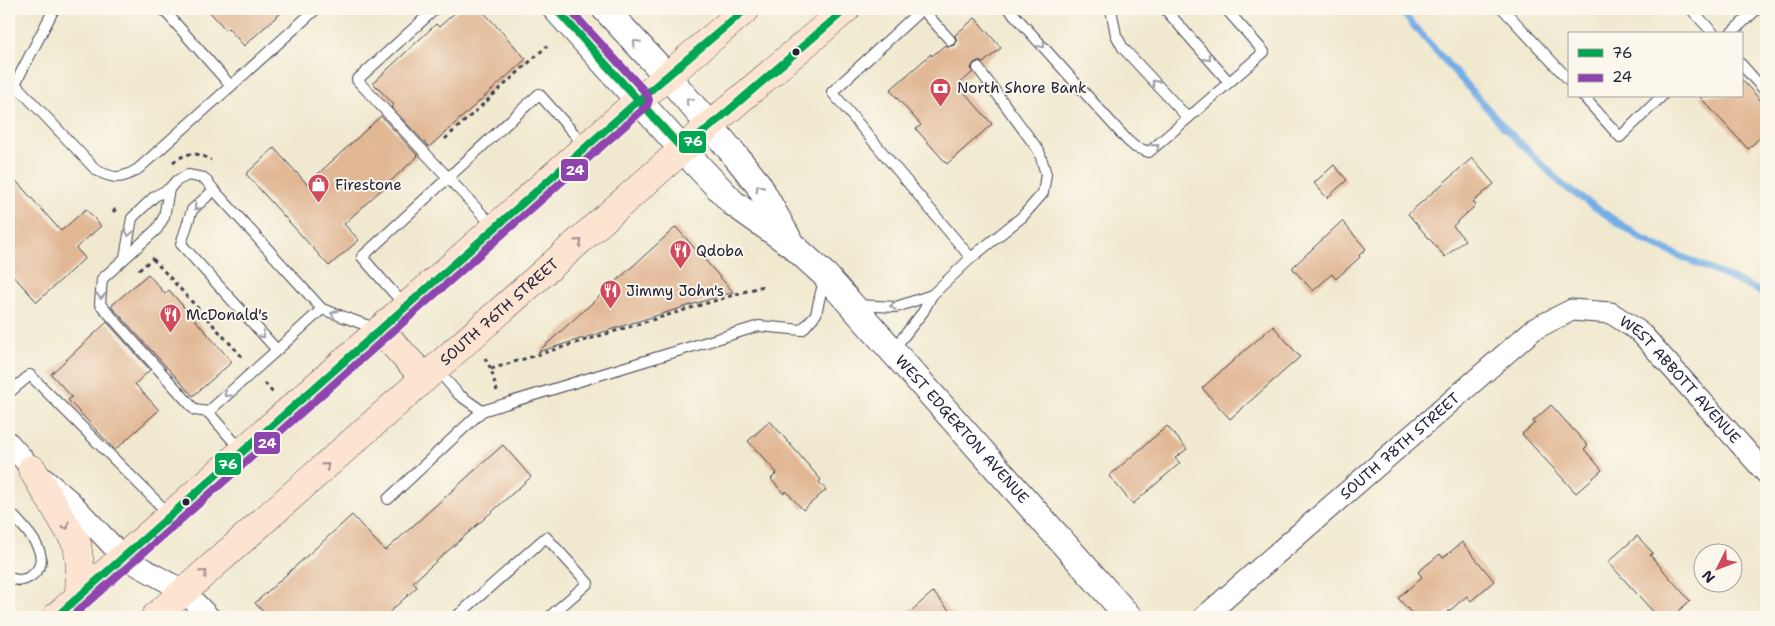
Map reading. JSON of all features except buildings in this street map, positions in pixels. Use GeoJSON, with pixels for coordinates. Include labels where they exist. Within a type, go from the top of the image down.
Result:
{"type":"FeatureCollection","features":[{"type":"Feature","properties":{"kind":"main road"},"geometry":{"type":"LineString","coordinates":[[56,617],[639,100],[746,9]]}},
{"type":"Feature","properties":{"kind":"main road","name":"SOUTH 76TH STREET"},"geometry":{"type":"LineString","coordinates":[[155,617],[710,125],[846,9]]}},
{"type":"Feature","properties":{"kind":"main road"},"geometry":{"type":"LineString","coordinates":[[380,330],[430,373]]}},
{"type":"Feature","properties":{"kind":"main road"},"geometry":{"type":"LineString","coordinates":[[32,469],[77,544],[80,565],[79,597]]}},
{"type":"Feature","properties":{"kind":"street","name":"WEST EDGERTON AVENUE"},"geometry":{"type":"LineString","coordinates":[[556,9],[733,203],[792,245],[825,275],[1129,617]]}},
{"type":"Feature","properties":{"kind":"street","name":"WEST EDGERTON AVENUE"},"geometry":{"type":"LineString","coordinates":[[605,9],[710,125],[758,184],[792,245]]}},
{"type":"Feature","properties":{"kind":"street","name":"SOUTH 78TH STREET"},"geometry":{"type":"LineString","coordinates":[[1204,617],[1534,329],[1572,310],[1612,313]]}},
{"type":"Feature","properties":{"kind":"street","name":"WEST ABBOTT AVENUE"},"geometry":{"type":"LineString","coordinates":[[1612,313],[1640,332],[1766,473]]}},
{"type":"Feature","properties":{"kind":"street"},"geometry":{"type":"LineString","coordinates":[[9,443],[32,469],[68,499],[124,558],[184,591],[208,617]]}},
{"type":"Feature","properties":{"kind":"lane"},"geometry":{"type":"LineString","coordinates":[[54,9],[12,82],[96,170],[110,178],[126,177],[138,169],[316,9]]}},
{"type":"Feature","properties":{"kind":"lane"},"geometry":{"type":"LineString","coordinates":[[163,9],[231,86]]}},
{"type":"Feature","properties":{"kind":"lane"},"geometry":{"type":"LineString","coordinates":[[435,9],[357,80],[495,229]]}},
{"type":"Feature","properties":{"kind":"lane"},"geometry":{"type":"LineString","coordinates":[[950,40],[922,9],[832,92],[971,258]]}},
{"type":"Feature","properties":{"kind":"lane"},"geometry":{"type":"LineString","coordinates":[[1009,9],[1128,142],[1135,148],[1149,152],[1264,52],[1226,9]]}},
{"type":"Feature","properties":{"kind":"lane"},"geometry":{"type":"LineString","coordinates":[[1111,9],[1116,35],[1122,48],[1188,118]]}},
{"type":"Feature","properties":{"kind":"lane"},"geometry":{"type":"LineString","coordinates":[[1165,9],[1229,82]]}},
{"type":"Feature","properties":{"kind":"lane"},"geometry":{"type":"LineString","coordinates":[[1504,9],[1568,79]]}},
{"type":"Feature","properties":{"kind":"lane"},"geometry":{"type":"LineString","coordinates":[[1691,9],[1712,32]]}},
{"type":"Feature","properties":{"kind":"lane"},"geometry":{"type":"LineString","coordinates":[[1732,32],[1757,9]]}},
{"type":"Feature","properties":{"kind":"lane"},"geometry":{"type":"LineString","coordinates":[[1742,65],[1766,92]]}},
{"type":"Feature","properties":{"kind":"lane"},"geometry":{"type":"LineString","coordinates":[[893,350],[923,312],[932,295],[971,258],[1022,217],[1042,193],[1046,174],[1039,150],[978,68]]}},
{"type":"Feature","properties":{"kind":"lane"},"geometry":{"type":"LineString","coordinates":[[406,307],[362,257],[540,94],[587,147]]}},
{"type":"Feature","properties":{"kind":"lane"},"geometry":{"type":"LineString","coordinates":[[1585,98],[1620,137],[1660,98]]}},
{"type":"Feature","properties":{"kind":"lane"},"geometry":{"type":"LineString","coordinates":[[125,257],[132,218],[155,196],[169,189],[188,175],[204,178],[322,309],[380,330]]}},
{"type":"Feature","properties":{"kind":"lane"},"geometry":{"type":"LineString","coordinates":[[169,189],[164,217],[157,229],[102,279],[100,304],[194,410],[208,412],[243,452]]}},
{"type":"Feature","properties":{"kind":"lane"},"geometry":{"type":"LineString","coordinates":[[214,190],[192,210],[181,244],[277,350]]}},
{"type":"Feature","properties":{"kind":"lane"},"geometry":{"type":"LineString","coordinates":[[388,499],[482,411],[758,326],[802,330],[816,314],[825,275]]}},
{"type":"Feature","properties":{"kind":"lane"},"geometry":{"type":"LineString","coordinates":[[852,305],[896,307],[932,295]]}},
{"type":"Feature","properties":{"kind":"lane"},"geometry":{"type":"LineString","coordinates":[[208,412],[322,309]]}},
{"type":"Feature","properties":{"kind":"lane"},"geometry":{"type":"LineString","coordinates":[[430,373],[482,411]]}},
{"type":"Feature","properties":{"kind":"lane"},"geometry":{"type":"LineString","coordinates":[[9,393],[30,375],[170,516]]}},
{"type":"Feature","properties":{"kind":"lane"},"geometry":{"type":"LineString","coordinates":[[9,511],[38,545],[41,559],[37,571],[27,578],[16,581],[9,577]]}},
{"type":"Feature","properties":{"kind":"lane"},"geometry":{"type":"LineString","coordinates":[[456,617],[546,537],[588,583],[549,617]]}},
{"type":"Feature","properties":{"kind":"path"},"geometry":{"type":"LineString","coordinates":[[445,139],[547,46]]}},
{"type":"Feature","properties":{"kind":"path"},"geometry":{"type":"LineString","coordinates":[[153,258],[246,361]]}},
{"type":"Feature","properties":{"kind":"path"},"geometry":{"type":"LineString","coordinates":[[491,369],[762,286]]}},
{"type":"Feature","properties":{"kind":"path"},"geometry":{"type":"LineString","coordinates":[[484,357],[491,369],[501,405]]}},
{"type":"Feature","properties":{"kind":"waterway"},"geometry":{"type":"LineString","coordinates":[[1399,9],[1503,126],[1564,186],[1644,240],[1766,294]]}},
{"type":"Feature","properties":{"kind":"transit line","name":"76"},"geometry":{"type":"LineString","coordinates":[[556,9],[683,150],[846,9]]}},
{"type":"Feature","properties":{"kind":"transit line","name":"24"},"geometry":{"type":"LineString","coordinates":[[71,617],[647,106],[649,100],[647,94],[569,9]]}},
{"type":"Feature","properties":{"kind":"transit line","name":"76"},"geometry":{"type":"LineString","coordinates":[[56,617],[639,100],[746,9]]}},
{"type":"Feature","properties":{"kind":"place","name":"North Shore Bank"},"geometry":{"type":"Point","coordinates":[941,107]}},
{"type":"Feature","properties":{"kind":"place","name":"Firestone"},"geometry":{"type":"Point","coordinates":[319,204]}},
{"type":"Feature","properties":{"kind":"place","name":"Qdoba"},"geometry":{"type":"Point","coordinates":[680,270]}},
{"type":"Feature","properties":{"kind":"place","name":"Jimmy John's"},"geometry":{"type":"Point","coordinates":[610,310]}},
{"type":"Feature","properties":{"kind":"place","name":"McDonald's"},"geometry":{"type":"Point","coordinates":[170,334]}}]}
